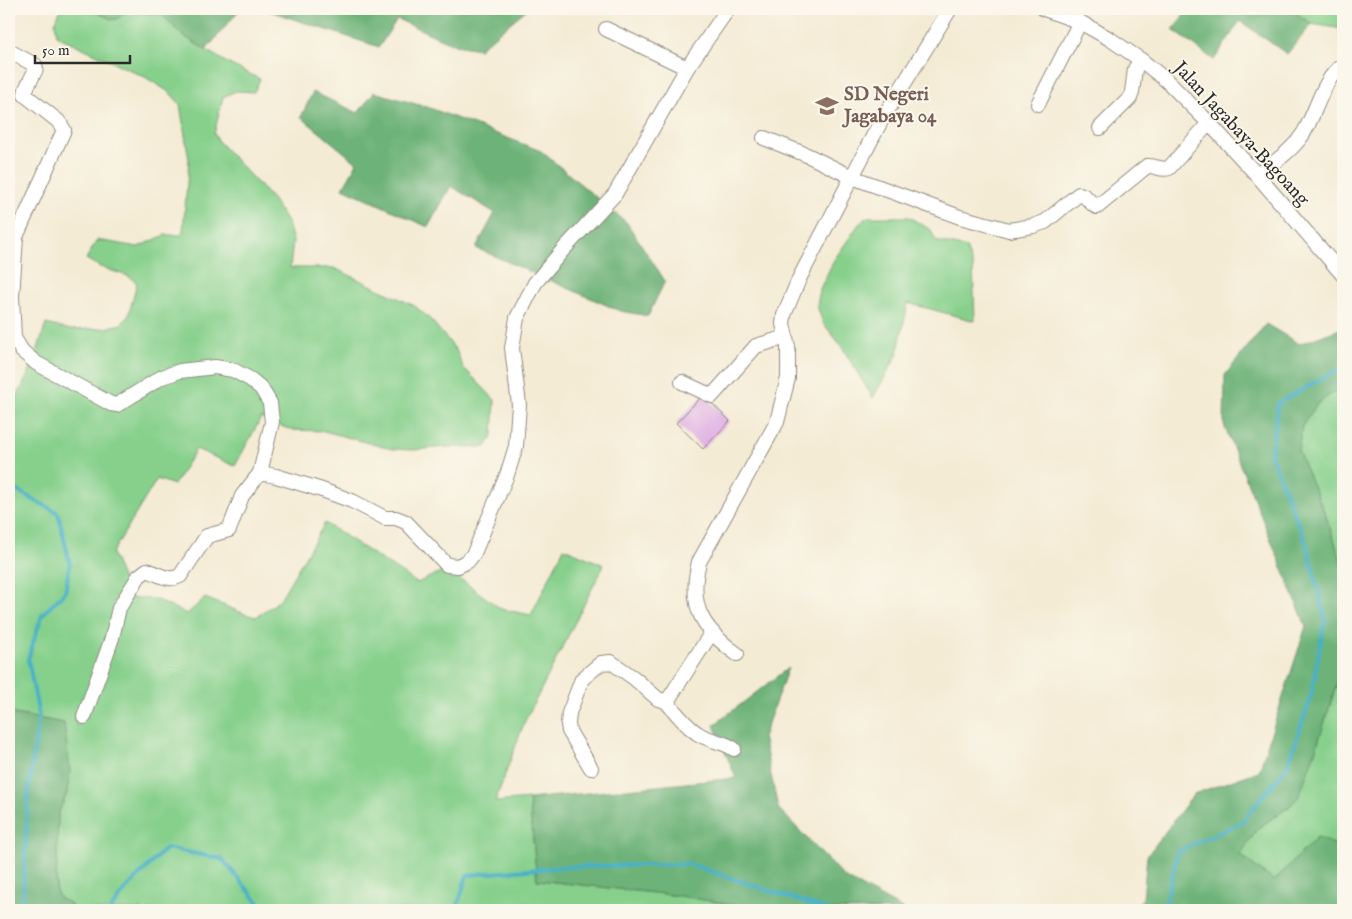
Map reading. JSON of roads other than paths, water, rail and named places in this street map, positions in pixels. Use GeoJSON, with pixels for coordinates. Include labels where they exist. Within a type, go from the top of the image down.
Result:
{"type":"FeatureCollection","features":[{"type":"Feature","properties":{"kind":"street"},"geometry":{"type":"LineString","coordinates":[[260,473],[322,490],[352,501],[385,518],[396,518],[406,522],[447,565],[458,566],[468,561],[474,553],[507,475],[516,446],[519,405],[512,348],[517,318],[536,283],[562,251],[615,194],[687,68],[728,9]]}},
{"type":"Feature","properties":{"kind":"street"},"geometry":{"type":"LineString","coordinates":[[737,654],[712,632],[703,621],[697,607],[695,577],[699,562],[777,422],[788,378],[788,347],[783,324],[784,315],[799,279],[881,121],[950,9]]}},
{"type":"Feature","properties":{"kind":"street","name":"Jalan Jagabaya–Bagoang"},"geometry":{"type":"LineString","coordinates":[[1044,9],[1080,22],[1110,39],[1167,81],[1257,175],[1343,275]]}},
{"type":"Feature","properties":{"kind":"street"},"geometry":{"type":"LineString","coordinates":[[1038,104],[1080,22]]}},
{"type":"Feature","properties":{"kind":"street"},"geometry":{"type":"LineString","coordinates":[[606,29],[687,68]]}},
{"type":"Feature","properties":{"kind":"street"},"geometry":{"type":"LineString","coordinates":[[9,51],[35,65],[36,69],[26,89],[25,96],[58,121],[64,130],[16,237],[12,297],[14,338],[22,351],[36,363],[111,404],[116,405],[162,377],[180,371],[216,367],[233,370],[250,379],[261,388],[270,403],[272,422],[260,473],[242,496],[229,530],[207,536],[180,576],[170,579],[147,570],[139,576],[119,608],[112,638],[84,717]]}},
{"type":"Feature","properties":{"kind":"street"},"geometry":{"type":"LineString","coordinates":[[1100,128],[1130,98],[1135,69],[1140,60]]}},
{"type":"Feature","properties":{"kind":"street"},"geometry":{"type":"LineString","coordinates":[[1257,175],[1294,147],[1304,133],[1319,98],[1337,69],[1343,65]]}},
{"type":"Feature","properties":{"kind":"street"},"geometry":{"type":"LineString","coordinates":[[764,138],[807,155],[852,177],[960,217],[1010,230],[1045,222],[1080,194],[1084,195],[1097,207],[1147,166],[1165,170],[1169,168],[1209,123]]}},
{"type":"Feature","properties":{"kind":"street"},"geometry":{"type":"LineString","coordinates":[[682,382],[712,396],[756,346],[786,337]]}},
{"type":"Feature","properties":{"kind":"street"},"geometry":{"type":"LineString","coordinates":[[666,701],[712,632]]}},
{"type":"Feature","properties":{"kind":"street"},"geometry":{"type":"LineString","coordinates":[[591,768],[569,731],[569,713],[582,679],[601,663],[611,662],[634,678],[658,699],[666,701],[682,720],[698,734],[727,744],[734,750]]}},
{"type":"Feature","properties":{"kind":"waterway"},"geometry":{"type":"LineString","coordinates":[[1164,910],[1178,851],[1241,823],[1287,767],[1311,697],[1325,618],[1307,545],[1271,456],[1278,403],[1343,367]]}},
{"type":"Feature","properties":{"kind":"waterway"},"geometry":{"type":"LineString","coordinates":[[9,486],[58,513],[70,564],[65,592],[42,615],[28,659],[39,716],[28,794],[23,898],[26,910]]}},
{"type":"Feature","properties":{"kind":"waterway"},"geometry":{"type":"LineString","coordinates":[[110,910],[125,890],[166,848],[222,859],[265,910]]}},
{"type":"Feature","properties":{"kind":"waterway"},"geometry":{"type":"LineString","coordinates":[[458,910],[467,875],[565,867],[689,864],[827,910]]}},
{"type":"Feature","properties":{"kind":"place","name":"SD Negeri Jagabaya 04"},"geometry":{"type":"Point","coordinates":[827,106]}}]}
